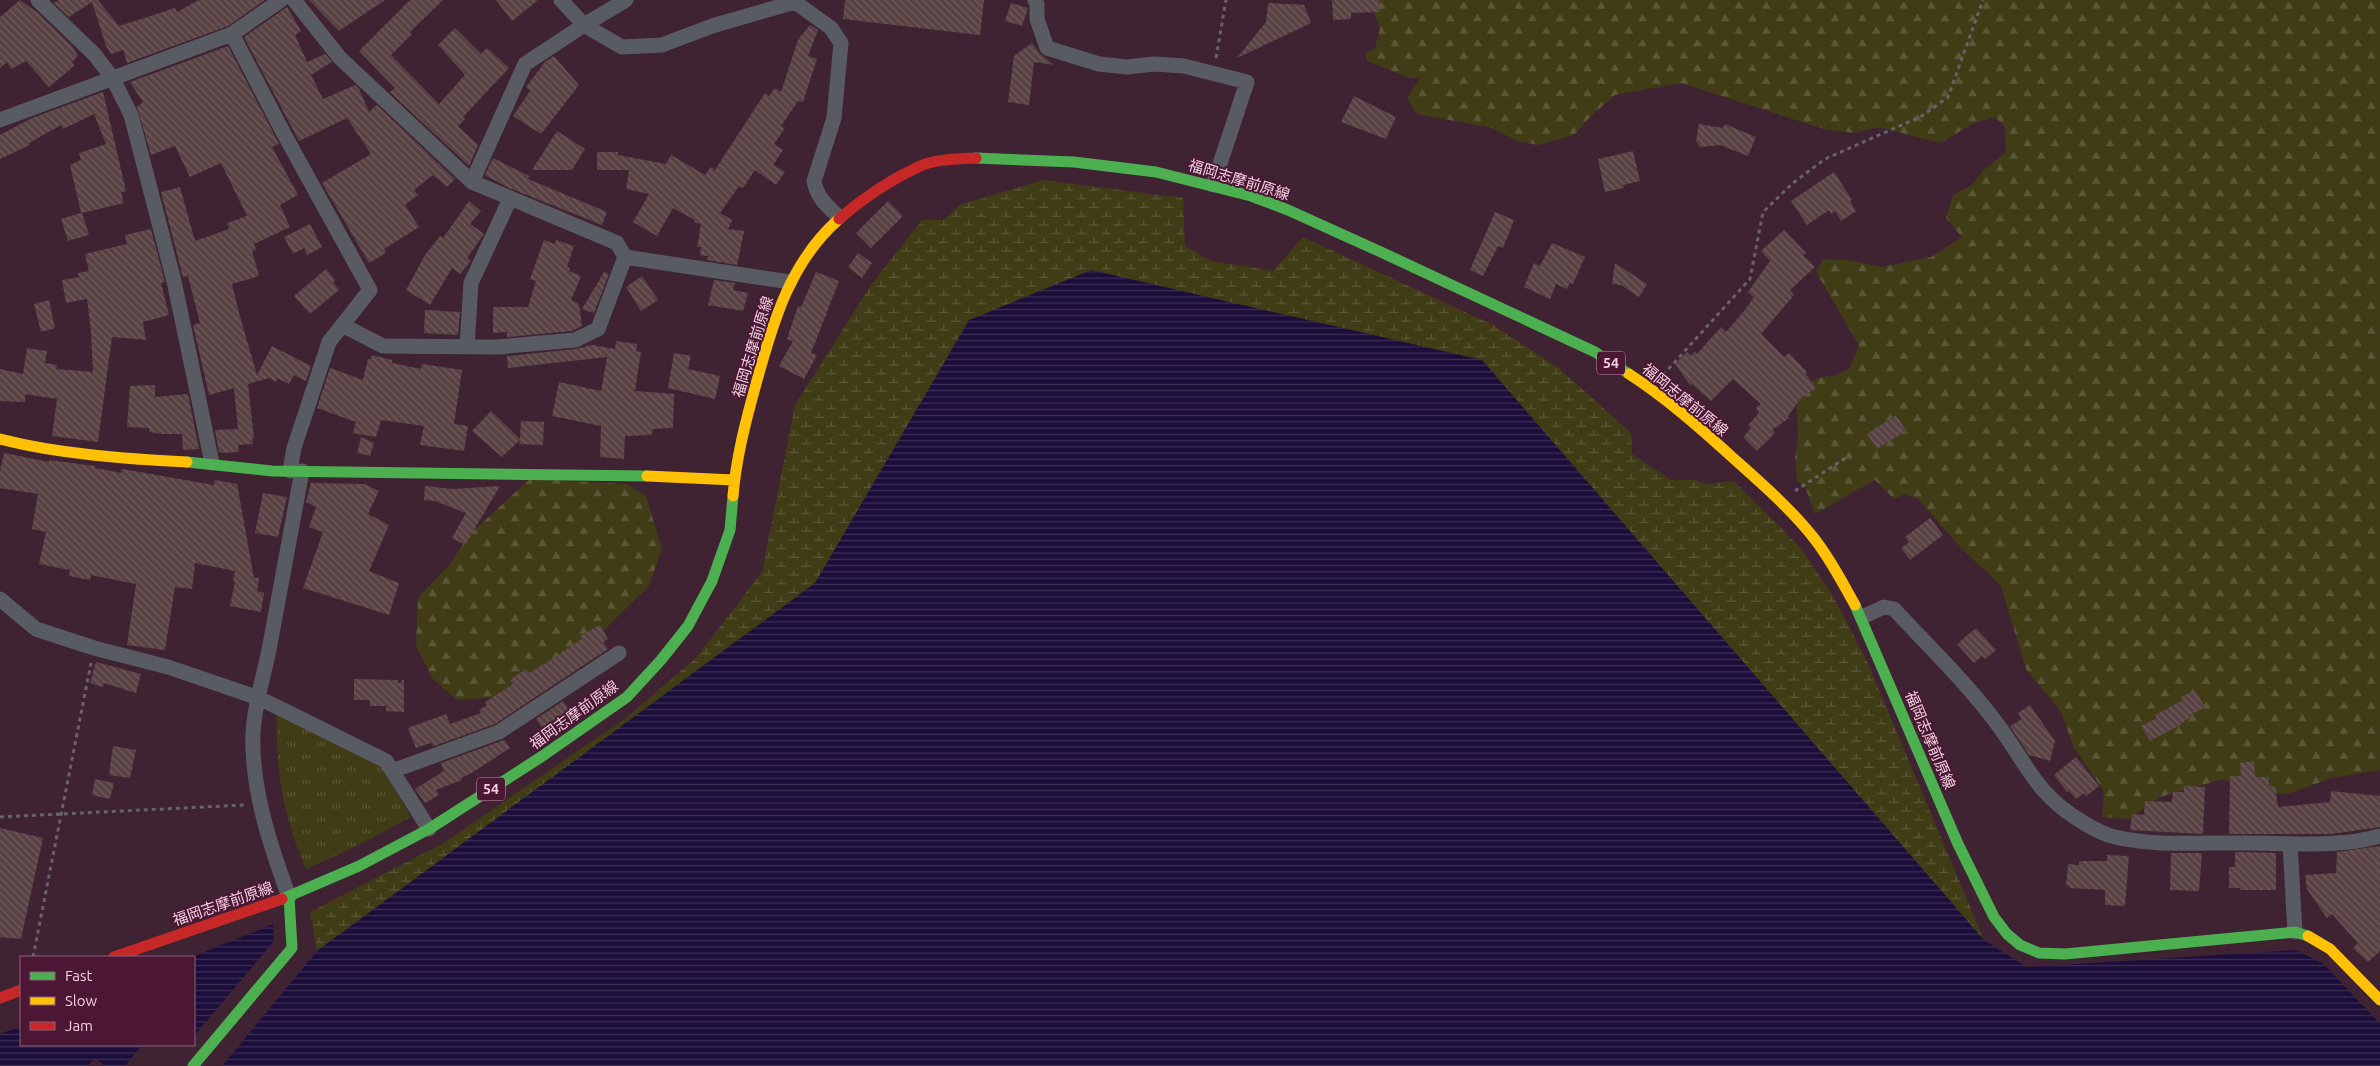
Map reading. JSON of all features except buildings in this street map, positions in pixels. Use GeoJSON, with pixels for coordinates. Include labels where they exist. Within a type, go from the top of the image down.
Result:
{"type":"FeatureCollection","features":[{"type":"Feature","properties":{"kind":"main road","name":"福岡志摩前原線"},"geometry":{"type":"LineString","coordinates":[[117,956],[289,897],[358,866],[429,829],[540,758],[627,696],[661,660],[688,626],[712,581],[730,530],[734,480],[745,423],[774,321],[790,282],[810,249],[839,217],[872,193],[920,166],[954,159],[988,157],[1074,162],[1156,172],[1213,185],[1288,210],[1595,352],[1651,388],[1701,428],[1779,501],[1813,537],[1834,568],[1862,617],[1958,844],[1980,891],[1994,917],[2007,934],[2020,945],[2039,953],[2064,954],[2295,932],[2314,938],[2330,948],[2380,1000]]}},
{"type":"Feature","properties":{"kind":"main road"},"geometry":{"type":"LineString","coordinates":[[0,439],[20,444],[142,460],[212,463],[272,472],[696,477],[734,480]]}},
{"type":"Feature","properties":{"kind":"main road"},"geometry":{"type":"LineString","coordinates":[[193,1066],[292,948],[289,897]]}},
{"type":"Feature","properties":{"kind":"main road"},"geometry":{"type":"LineString","coordinates":[[0,998],[20,990]]}},
{"type":"Feature","properties":{"kind":"street"},"geometry":{"type":"LineString","coordinates":[[38,0],[95,55],[113,79],[130,115],[174,281],[212,463]]}},
{"type":"Feature","properties":{"kind":"street"},"geometry":{"type":"LineString","coordinates":[[0,120],[232,34],[281,0]]}},
{"type":"Feature","properties":{"kind":"street"},"geometry":{"type":"LineString","coordinates":[[294,0],[340,58],[472,182],[617,243],[625,256],[790,282]]}},
{"type":"Feature","properties":{"kind":"street"},"geometry":{"type":"LineString","coordinates":[[560,0],[584,25],[622,47],[662,45],[712,26],[794,1],[831,28],[841,43],[834,118],[814,181],[816,191],[824,203],[839,217]]}},
{"type":"Feature","properties":{"kind":"street"},"geometry":{"type":"LineString","coordinates":[[472,182],[525,64],[626,0]]}},
{"type":"Feature","properties":{"kind":"street"},"geometry":{"type":"LineString","coordinates":[[1034,0],[1038,4],[1037,19],[1047,48],[1099,64],[1126,67],[1154,64],[1184,66],[1247,82],[1213,185]]}},
{"type":"Feature","properties":{"kind":"street"},"geometry":{"type":"LineString","coordinates":[[232,34],[284,134],[370,290],[329,342],[294,448],[296,471],[259,698],[253,719],[253,751],[261,805],[271,846],[289,897]]}},
{"type":"Feature","properties":{"kind":"street"},"geometry":{"type":"LineString","coordinates":[[467,347],[471,283],[510,199]]}},
{"type":"Feature","properties":{"kind":"street"},"geometry":{"type":"LineString","coordinates":[[342,325],[383,346],[498,347],[575,340],[598,329],[625,256]]}},
{"type":"Feature","properties":{"kind":"street"},"geometry":{"type":"LineString","coordinates":[[0,599],[36,629],[94,648],[168,667],[259,698],[386,761],[429,829]]}},
{"type":"Feature","properties":{"kind":"street"},"geometry":{"type":"LineString","coordinates":[[1862,617],[1884,606],[1894,609],[1998,725],[2035,783],[2062,810],[2093,828],[2114,837],[2157,842],[2290,844],[2368,840],[2380,836]]}},
{"type":"Feature","properties":{"kind":"street"},"geometry":{"type":"LineString","coordinates":[[392,771],[499,732],[619,653]]}},
{"type":"Feature","properties":{"kind":"street"},"geometry":{"type":"LineString","coordinates":[[2290,844],[2295,932]]}},
{"type":"Feature","properties":{"kind":"path"},"geometry":{"type":"LineString","coordinates":[[1214,74],[1226,0]]}},
{"type":"Feature","properties":{"kind":"path"},"geometry":{"type":"LineString","coordinates":[[1651,388],[1750,280],[1763,212],[1769,206],[1793,183],[1825,159],[1922,116],[1948,98],[1983,0]]}},
{"type":"Feature","properties":{"kind":"path"},"geometry":{"type":"LineString","coordinates":[[1779,501],[1850,455]]}},
{"type":"Feature","properties":{"kind":"path"},"geometry":{"type":"LineString","coordinates":[[34,956],[94,648]]}},
{"type":"Feature","properties":{"kind":"path"},"geometry":{"type":"LineString","coordinates":[[0,817],[261,805]]}},
{"type":"Feature","properties":{"kind":"green space"},"geometry":{"type":"Polygon","coordinates":[[[1369,0],[2380,0],[2380,770],[2332,778],[2287,794],[2256,791],[2223,779],[2160,797],[2129,819],[2102,817],[2104,791],[2074,748],[2061,712],[2026,669],[2001,586],[1961,548],[1918,499],[1904,494],[1894,499],[1875,480],[1815,514],[1806,489],[1797,480],[1795,459],[1798,436],[1797,396],[1804,385],[1818,378],[1837,375],[1850,368],[1859,345],[1816,272],[1823,259],[1848,260],[1882,267],[1931,257],[1962,237],[1946,218],[1953,195],[1972,185],[1984,170],[2006,152],[2005,127],[1995,117],[1974,123],[1940,143],[1878,127],[1853,133],[1824,129],[1681,83],[1615,95],[1591,116],[1574,135],[1538,145],[1517,141],[1492,128],[1417,114],[1407,98],[1421,77],[1410,78],[1367,61],[1365,53],[1375,48],[1380,28],[1369,0]]]}},
{"type":"Feature","properties":{"kind":"green space"},"geometry":{"type":"Polygon","coordinates":[[[1043,180],[1183,198],[1185,246],[1211,261],[1273,271],[1303,237],[1493,325],[1560,369],[1631,433],[1632,454],[1671,480],[1695,480],[1707,484],[1734,481],[1801,548],[1833,596],[1867,661],[1984,940],[2027,967],[507,1066],[317,951],[310,912],[442,844],[626,718],[696,658],[762,572],[795,405],[871,285],[922,220],[944,220],[960,205],[1043,180]]]}},
{"type":"Feature","properties":{"kind":"green space"},"geometry":{"type":"Polygon","coordinates":[[[530,479],[627,484],[646,496],[662,549],[649,586],[602,632],[497,697],[457,700],[432,678],[416,645],[418,598],[450,564],[469,535],[530,479]]]}},
{"type":"Feature","properties":{"kind":"green space"},"geometry":{"type":"Polygon","coordinates":[[[277,712],[382,768],[411,817],[355,847],[306,869],[291,830],[282,792],[277,753],[277,712]]]}},
{"type":"Feature","properties":{"kind":"shaded area"},"geometry":{"type":"Polygon","coordinates":[[[1091,270],[1482,360],[1984,940],[2027,967],[2295,950],[2323,963],[2380,1024],[2380,1066],[222,1066],[317,951],[815,583],[969,320],[1091,270]]]}},
{"type":"Feature","properties":{"kind":"shaded area"},"geometry":{"type":"Polygon","coordinates":[[[273,924],[274,941],[195,1035],[194,956],[273,924]]]}},
{"type":"Feature","properties":{"kind":"shaded area"},"geometry":{"type":"Polygon","coordinates":[[[20,1026],[20,1046],[141,1046],[125,1066],[105,1066],[95,1058],[88,1066],[0,1066],[0,1034],[20,1026]]]}},
{"type":"Feature","properties":{"kind":"traffic: fast"},"geometry":{"type":"LineString","coordinates":[[976,158],[1074,162],[1156,172],[1251,196],[1288,210],[1383,253],[1595,352],[1629,374]]}},
{"type":"Feature","properties":{"kind":"traffic: fast"},"geometry":{"type":"LineString","coordinates":[[187,462],[272,471],[647,476]]}},
{"type":"Feature","properties":{"kind":"traffic: fast"},"geometry":{"type":"LineString","coordinates":[[282,899],[359,866],[429,829],[541,757],[627,697],[661,660],[688,626],[712,581],[730,530],[733,496]]}},
{"type":"Feature","properties":{"kind":"traffic: fast"},"geometry":{"type":"LineString","coordinates":[[1855,605],[1958,844],[1994,917],[2007,934],[2020,945],[2039,953],[2065,954],[2295,932],[2308,936]]}},
{"type":"Feature","properties":{"kind":"traffic: fast"},"geometry":{"type":"LineString","coordinates":[[193,1066],[292,948],[289,897]]}},
{"type":"Feature","properties":{"kind":"traffic: slow"},"geometry":{"type":"LineString","coordinates":[[733,496],[736,468],[745,425],[762,361],[777,316],[786,294],[808,254],[839,219]]}},
{"type":"Feature","properties":{"kind":"traffic: slow"},"geometry":{"type":"LineString","coordinates":[[1629,374],[1695,424],[1785,506],[1819,545],[1855,605]]}},
{"type":"Feature","properties":{"kind":"traffic: slow"},"geometry":{"type":"LineString","coordinates":[[0,439],[93,455],[187,462]]}},
{"type":"Feature","properties":{"kind":"traffic: slow"},"geometry":{"type":"LineString","coordinates":[[647,476],[734,480]]}},
{"type":"Feature","properties":{"kind":"traffic: slow"},"geometry":{"type":"LineString","coordinates":[[2308,936],[2330,949],[2380,1000]]}},
{"type":"Feature","properties":{"kind":"traffic: jam"},"geometry":{"type":"LineString","coordinates":[[839,219],[877,190],[924,164],[954,159],[976,158]]}},
{"type":"Feature","properties":{"kind":"traffic: jam"},"geometry":{"type":"LineString","coordinates":[[117,956],[282,899]]}},
{"type":"Feature","properties":{"kind":"traffic: jam"},"geometry":{"type":"LineString","coordinates":[[0,998],[20,990]]}}]}
